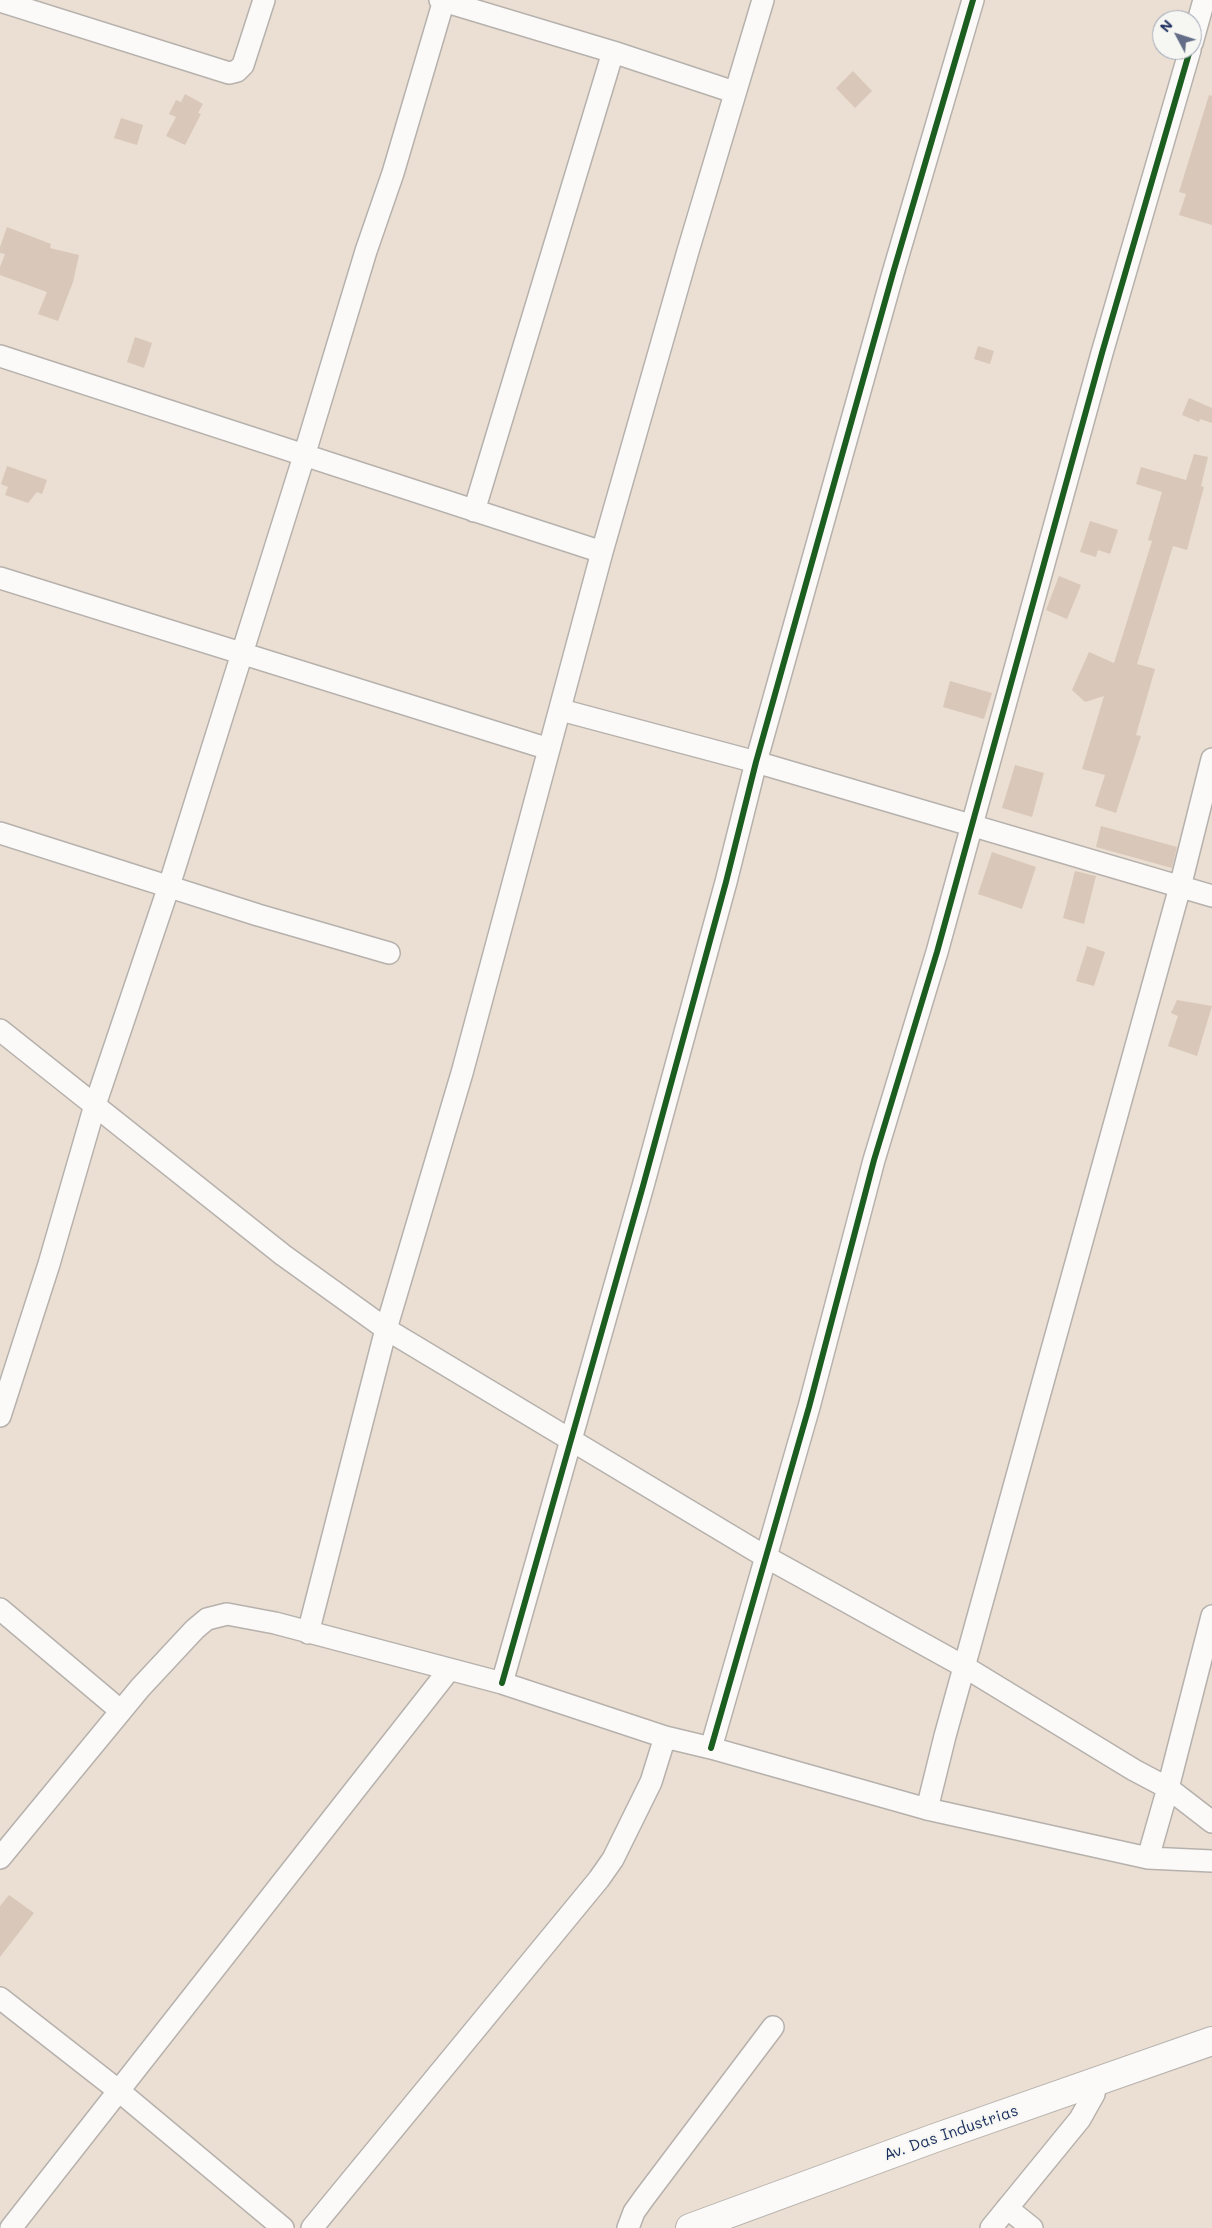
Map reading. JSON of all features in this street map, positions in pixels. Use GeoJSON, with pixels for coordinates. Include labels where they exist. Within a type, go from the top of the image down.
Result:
{"type":"FeatureCollection","features":[{"type":"Feature","properties":{"kind":"main road","name":"Av. Das Industrias"},"geometry":{"type":"LineString","coordinates":[[690,2228],[932,2139],[1212,2041]]}},
{"type":"Feature","properties":{"kind":"street"},"geometry":{"type":"LineString","coordinates":[[0,1],[229,73],[244,65],[264,0]]}},
{"type":"Feature","properties":{"kind":"street"},"geometry":{"type":"LineString","coordinates":[[0,1416],[50,1264],[95,1105],[169,886],[304,456],[366,251],[393,174],[442,0],[613,52],[734,92]]}},
{"type":"Feature","properties":{"kind":"street"},"geometry":{"type":"LineString","coordinates":[[308,1633],[386,1329],[459,1082],[561,710],[602,552],[734,92],[763,0]]}},
{"type":"Feature","properties":{"kind":"street"},"geometry":{"type":"LineString","coordinates":[[502,1683],[569,1440],[648,1167],[756,762],[893,273],[973,0]]}},
{"type":"Feature","properties":{"kind":"street"},"geometry":{"type":"LineString","coordinates":[[474,511],[613,52]]}},
{"type":"Feature","properties":{"kind":"street"},"geometry":{"type":"LineString","coordinates":[[711,1748],[809,1407],[874,1160],[972,825],[1072,459],[1187,60]]}},
{"type":"Feature","properties":{"kind":"street"},"geometry":{"type":"LineString","coordinates":[[0,356],[602,552]]}},
{"type":"Feature","properties":{"kind":"street"},"geometry":{"type":"LineString","coordinates":[[0,578],[549,749]]}},
{"type":"Feature","properties":{"kind":"street"},"geometry":{"type":"LineString","coordinates":[[561,710],[756,762],[1212,896]]}},
{"type":"Feature","properties":{"kind":"street"},"geometry":{"type":"LineString","coordinates":[[927,1809],[945,1736],[1180,887],[1212,759]]}},
{"type":"Feature","properties":{"kind":"street"},"geometry":{"type":"LineString","coordinates":[[0,833],[258,915],[389,953]]}},
{"type":"Feature","properties":{"kind":"street"},"geometry":{"type":"LineString","coordinates":[[0,1030],[282,1255],[386,1329],[766,1557],[965,1667],[1134,1770],[1168,1788],[1212,1822]]}},
{"type":"Feature","properties":{"kind":"street"},"geometry":{"type":"LineString","coordinates":[[0,1609],[121,1711]]}},
{"type":"Feature","properties":{"kind":"street"},"geometry":{"type":"LineString","coordinates":[[0,1858],[121,1711],[195,1629],[207,1618],[227,1614],[249,1617],[502,1683],[665,1737],[711,1748],[927,1809],[1148,1858],[1212,1861]]}},
{"type":"Feature","properties":{"kind":"street"},"geometry":{"type":"LineString","coordinates":[[1148,1858],[1212,1616]]}},
{"type":"Feature","properties":{"kind":"street"},"geometry":{"type":"LineString","coordinates":[[10,2228],[449,1670]]}},
{"type":"Feature","properties":{"kind":"street"},"geometry":{"type":"LineString","coordinates":[[312,2228],[614,1859],[651,1782],[665,1737]]}},
{"type":"Feature","properties":{"kind":"street"},"geometry":{"type":"LineString","coordinates":[[0,1998],[119,2091],[283,2228]]}},
{"type":"Feature","properties":{"kind":"street"},"geometry":{"type":"LineString","coordinates":[[628,2228],[634,2212],[644,2198],[774,2027]]}},
{"type":"Feature","properties":{"kind":"street"},"geometry":{"type":"LineString","coordinates":[[991,2228],[1080,2119],[1094,2094],[1096,2083]]}},
{"type":"Feature","properties":{"kind":"street"},"geometry":{"type":"LineString","coordinates":[[1007,2208],[1032,2228]]}},
{"type":"Feature","properties":{"kind":"building"},"geometry":{"type":"Polygon","coordinates":[[[853,71],[872,91],[855,108],[836,88],[853,71]]]}},
{"type":"Feature","properties":{"kind":"building"},"geometry":{"type":"Polygon","coordinates":[[[185,94],[203,104],[198,113],[201,114],[185,145],[166,136],[176,117],[169,114],[176,100],[181,102],[185,94]]]}},
{"type":"Feature","properties":{"kind":"building"},"geometry":{"type":"Polygon","coordinates":[[[1209,95],[1212,96],[1212,225],[1179,215],[1186,194],[1179,192],[1209,95]]]}},
{"type":"Feature","properties":{"kind":"building"},"geometry":{"type":"Polygon","coordinates":[[[121,118],[143,125],[137,145],[114,138],[121,118]]]}},
{"type":"Feature","properties":{"kind":"building"},"geometry":{"type":"Polygon","coordinates":[[[7,227],[51,244],[50,248],[79,255],[73,282],[58,321],[38,314],[47,292],[0,275],[0,267],[5,254],[0,253],[0,247],[7,227]]]}},
{"type":"Feature","properties":{"kind":"building"},"geometry":{"type":"Polygon","coordinates":[[[135,337],[152,343],[144,368],[127,362],[135,337]]]}},
{"type":"Feature","properties":{"kind":"building"},"geometry":{"type":"Polygon","coordinates":[[[978,346],[994,351],[990,364],[974,359],[978,346]]]}},
{"type":"Feature","properties":{"kind":"building"},"geometry":{"type":"Polygon","coordinates":[[[1189,398],[1212,408],[1212,423],[1200,419],[1199,422],[1182,415],[1189,398]]]}},
{"type":"Feature","properties":{"kind":"building"},"geometry":{"type":"Polygon","coordinates":[[[1194,454],[1208,457],[1201,486],[1204,487],[1187,550],[1173,546],[1137,664],[1155,669],[1136,735],[1141,736],[1116,813],[1095,806],[1105,775],[1082,769],[1104,696],[1085,702],[1072,690],[1089,652],[1114,663],[1152,541],[1148,540],[1162,492],[1136,484],[1141,467],[1186,480],[1194,454]]]}},
{"type":"Feature","properties":{"kind":"building"},"geometry":{"type":"Polygon","coordinates":[[[7,466],[47,480],[42,494],[37,492],[28,503],[5,495],[8,487],[1,484],[7,466]]]}},
{"type":"Feature","properties":{"kind":"building"},"geometry":{"type":"Polygon","coordinates":[[[1090,521],[1118,530],[1110,554],[1098,550],[1096,557],[1080,552],[1090,521]]]}},
{"type":"Feature","properties":{"kind":"building"},"geometry":{"type":"Polygon","coordinates":[[[1059,576],[1081,585],[1067,619],[1046,610],[1059,576]]]}},
{"type":"Feature","properties":{"kind":"building"},"geometry":{"type":"Polygon","coordinates":[[[950,681],[992,693],[984,719],[943,707],[950,681]]]}},
{"type":"Feature","properties":{"kind":"building"},"geometry":{"type":"Polygon","coordinates":[[[1015,765],[1044,773],[1032,817],[1002,808],[1015,765]]]}},
{"type":"Feature","properties":{"kind":"building"},"geometry":{"type":"Polygon","coordinates":[[[1101,826],[1177,847],[1172,868],[1096,847],[1101,826]]]}},
{"type":"Feature","properties":{"kind":"building"},"geometry":{"type":"Polygon","coordinates":[[[992,852],[1036,867],[1022,909],[978,894],[992,852]]]}},
{"type":"Feature","properties":{"kind":"building"},"geometry":{"type":"Polygon","coordinates":[[[1075,871],[1096,876],[1084,924],[1063,918],[1075,871]]]}},
{"type":"Feature","properties":{"kind":"building"},"geometry":{"type":"Polygon","coordinates":[[[1087,946],[1105,952],[1094,986],[1076,981],[1087,946]]]}},
{"type":"Feature","properties":{"kind":"building"},"geometry":{"type":"Polygon","coordinates":[[[1177,1000],[1212,1006],[1197,1056],[1168,1046],[1178,1016],[1171,1013],[1177,1000]]]}},
{"type":"Feature","properties":{"kind":"building"},"geometry":{"type":"Polygon","coordinates":[[[9,1895],[34,1913],[0,1957],[0,1906],[9,1895]]]}},
{"type":"Feature","properties":{"kind":"cycle path"},"geometry":{"type":"LineString","coordinates":[[502,1683],[643,1186],[726,882],[756,762],[893,273],[973,0]]}},
{"type":"Feature","properties":{"kind":"cycle path"},"geometry":{"type":"LineString","coordinates":[[711,1748],[809,1407],[874,1160],[937,952],[1102,353],[1187,60]]}}]}
